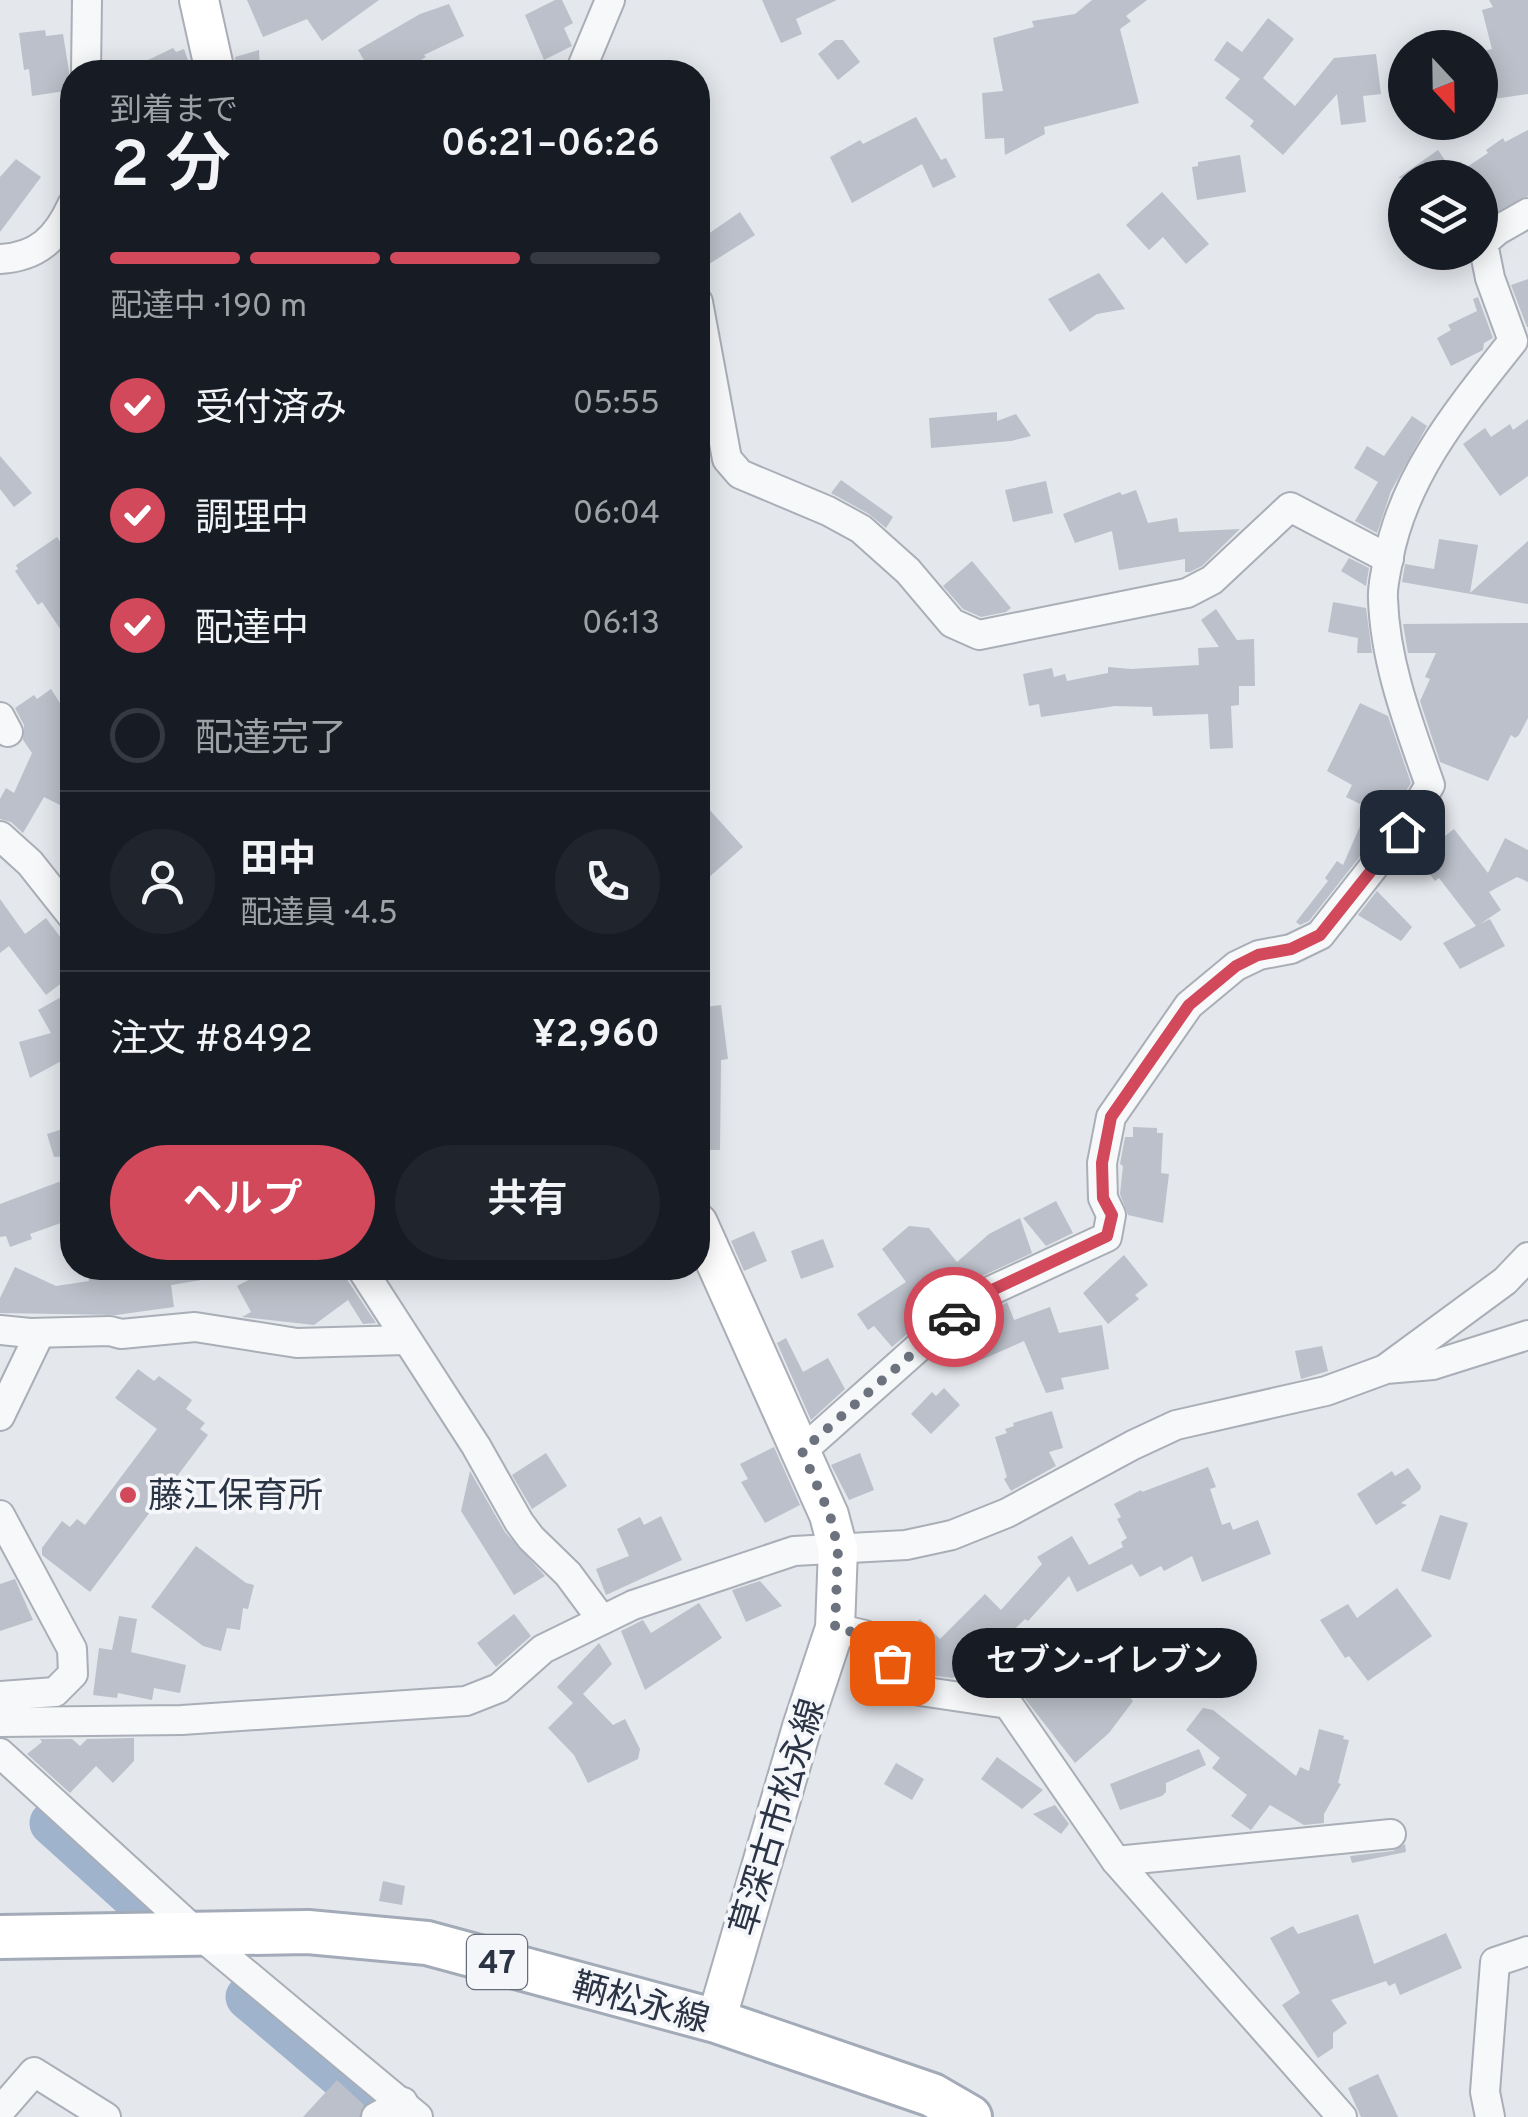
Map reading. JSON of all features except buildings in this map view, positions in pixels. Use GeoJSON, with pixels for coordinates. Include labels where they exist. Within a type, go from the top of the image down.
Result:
{"type":"FeatureCollection","features":[{"type":"Feature","properties":{"kind":"main road"},"geometry":{"type":"LineString","coordinates":[[199,0],[212,60]]}},
{"type":"Feature","properties":{"kind":"main road","name":"草深古市松永線"},"geometry":{"type":"LineString","coordinates":[[710,1249],[830,1515],[838,1549],[835,1628],[716,2022]]}},
{"type":"Feature","properties":{"kind":"main road","name":"鞆松永線"},"geometry":{"type":"LineString","coordinates":[[0,1937],[308,1932],[427,1944],[716,2022],[932,2095],[970,2117]]}},
{"type":"Feature","properties":{"kind":"street"},"geometry":{"type":"LineString","coordinates":[[86,60],[87,0]]}},
{"type":"Feature","properties":{"kind":"street"},"geometry":{"type":"LineString","coordinates":[[585,60],[610,0]]}},
{"type":"Feature","properties":{"kind":"street"},"geometry":{"type":"LineString","coordinates":[[802,1451],[947,1322],[988,1292],[1107,1236],[1112,1215],[1103,1198],[1102,1163],[1111,1117],[1189,1005],[1236,966],[1258,955],[1291,949],[1320,935],[1402,832],[1430,785],[1402,704],[1387,642],[1382,594],[1395,526],[1417,475],[1455,415],[1513,341],[1490,278],[1483,243],[1528,213]]}},
{"type":"Feature","properties":{"kind":"street"},"geometry":{"type":"LineString","coordinates":[[0,259],[36,253],[60,231]]}},
{"type":"Feature","properties":{"kind":"street"},"geometry":{"type":"LineString","coordinates":[[710,368],[727,459],[740,474],[861,529],[908,571],[952,623],[979,635],[1187,593],[1212,580],[1290,506],[1388,560]]}},
{"type":"Feature","properties":{"kind":"street"},"geometry":{"type":"LineString","coordinates":[[0,836],[30,862],[60,901]]}},
{"type":"Feature","properties":{"kind":"street"},"geometry":{"type":"LineString","coordinates":[[1386,1369],[1505,1281],[1528,1257]]}},
{"type":"Feature","properties":{"kind":"street"},"geometry":{"type":"LineString","coordinates":[[368,1280],[476,1446],[519,1522],[568,1574],[602,1620]]}},
{"type":"Feature","properties":{"kind":"street"},"geometry":{"type":"LineString","coordinates":[[30,1333],[121,1334],[195,1327],[297,1344],[406,1340]]}},
{"type":"Feature","properties":{"kind":"street"},"geometry":{"type":"LineString","coordinates":[[0,1330],[39,1335],[0,1416]]}},
{"type":"Feature","properties":{"kind":"street"},"geometry":{"type":"LineString","coordinates":[[0,1722],[182,1720],[466,1700],[499,1688],[543,1649],[633,1605],[794,1552],[906,1545],[952,1535],[1007,1513],[1176,1425],[1326,1391],[1386,1369],[1433,1364],[1528,1334]]}},
{"type":"Feature","properties":{"kind":"street"},"geometry":{"type":"LineString","coordinates":[[0,1515],[72,1649],[73,1674],[55,1692],[0,1696]]}},
{"type":"Feature","properties":{"kind":"street"},"geometry":{"type":"LineString","coordinates":[[835,1628],[865,1635],[920,1691],[1008,1704],[1116,1861],[1342,2117]]}},
{"type":"Feature","properties":{"kind":"street"},"geometry":{"type":"LineString","coordinates":[[0,1753],[196,1932],[411,2109]]}},
{"type":"Feature","properties":{"kind":"street"},"geometry":{"type":"LineString","coordinates":[[1116,1861],[1391,1834]]}},
{"type":"Feature","properties":{"kind":"street"},"geometry":{"type":"LineString","coordinates":[[1490,2117],[1485,2092],[1495,1962],[1528,1951]]}},
{"type":"Feature","properties":{"kind":"street"},"geometry":{"type":"LineString","coordinates":[[0,2110],[34,2072],[106,2117]]}},
{"type":"Feature","properties":{"kind":"street"},"geometry":{"type":"LineString","coordinates":[[376,2117],[411,2109]]}},
{"type":"Feature","properties":{"kind":"waterway"},"geometry":{"type":"LineString","coordinates":[[52,1823],[134,1897]]}},
{"type":"Feature","properties":{"kind":"waterway"},"geometry":{"type":"LineString","coordinates":[[248,1997],[389,2117]]}},
{"type":"Feature","properties":{"kind":"way so far"},"geometry":{"type":"LineString","coordinates":[[892,1663],[865,1635],[835,1628],[838,1549],[830,1515],[802,1451],[954,1317]]}},
{"type":"Feature","properties":{"kind":"place","name":"藤江保育所"},"geometry":{"type":"Point","coordinates":[128,1495]}},
{"type":"Feature","properties":{"kind":"place","name":"セブン-イレブン"},"geometry":{"type":"Point","coordinates":[892,1663]}},
{"type":"Feature","properties":{"kind":"route"},"geometry":{"type":"LineString","coordinates":[[954,1317],[988,1292],[1107,1236],[1112,1215],[1103,1198],[1102,1163],[1111,1117],[1189,1005],[1236,966],[1258,955],[1291,949],[1320,935],[1402,832]]}}]}
